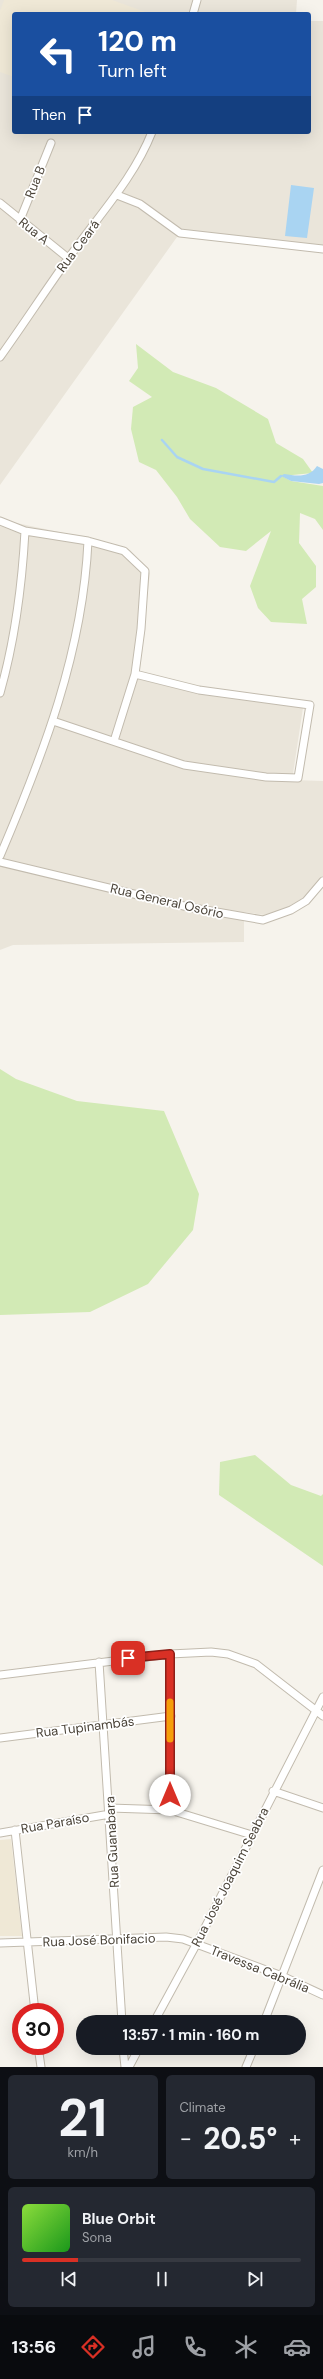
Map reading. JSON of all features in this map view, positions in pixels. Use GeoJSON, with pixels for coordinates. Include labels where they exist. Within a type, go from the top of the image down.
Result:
{"type":"FeatureCollection","features":[{"type":"Feature","properties":{"kind":"street"},"geometry":{"type":"LineString","coordinates":[[194,12],[197,0]]}},
{"type":"Feature","properties":{"kind":"street","name":"Rua Ceará"},"geometry":{"type":"LineString","coordinates":[[0,357],[68,258],[117,195],[146,146],[151,134]]}},
{"type":"Feature","properties":{"kind":"street","name":"Rua B"},"geometry":{"type":"LineString","coordinates":[[20,220],[51,143]]}},
{"type":"Feature","properties":{"kind":"street"},"geometry":{"type":"LineString","coordinates":[[117,195],[140,204],[180,233],[323,249]]}},
{"type":"Feature","properties":{"kind":"street","name":"Rua A"},"geometry":{"type":"LineString","coordinates":[[0,204],[68,258]]}},
{"type":"Feature","properties":{"kind":"street"},"geometry":{"type":"LineString","coordinates":[[0,521],[24,531],[88,541],[124,551],[146,572],[135,674],[114,741]]}},
{"type":"Feature","properties":{"kind":"street"},"geometry":{"type":"LineString","coordinates":[[0,693],[11,649],[21,588],[24,531]]}},
{"type":"Feature","properties":{"kind":"street"},"geometry":{"type":"LineString","coordinates":[[0,856],[29,788],[53,721],[67,672],[82,604],[88,541]]}},
{"type":"Feature","properties":{"kind":"street"},"geometry":{"type":"LineString","coordinates":[[53,721],[184,765],[266,777],[298,778],[310,705],[199,690],[135,674]]}},
{"type":"Feature","properties":{"kind":"street","name":"Rua General Osório"},"geometry":{"type":"LineString","coordinates":[[0,862],[188,907],[263,920],[291,910],[306,901],[323,880]]}},
{"type":"Feature","properties":{"kind":"street"},"geometry":{"type":"LineString","coordinates":[[0,1675],[170,1654],[211,1652],[242,1659],[267,1672],[315,1712],[323,1716]]}},
{"type":"Feature","properties":{"kind":"street"},"geometry":{"type":"LineString","coordinates":[[170,1654],[170,1810]]}},
{"type":"Feature","properties":{"kind":"street","name":"Rua Guanabara"},"geometry":{"type":"LineString","coordinates":[[99,1662],[110,1811],[122,2015]]}},
{"type":"Feature","properties":{"kind":"street","name":"Rua José Joaquim Seabra"},"geometry":{"type":"LineString","coordinates":[[158,2015],[197,1943],[273,1791],[323,1697]]}},
{"type":"Feature","properties":{"kind":"street","name":"Rua Tupinambás"},"geometry":{"type":"LineString","coordinates":[[0,1738],[170,1716]]}},
{"type":"Feature","properties":{"kind":"street"},"geometry":{"type":"LineString","coordinates":[[273,1791],[323,1808]]}},
{"type":"Feature","properties":{"kind":"street","name":"Rua Paraíso"},"geometry":{"type":"LineString","coordinates":[[0,1833],[110,1811],[170,1810],[252,1835]]}},
{"type":"Feature","properties":{"kind":"street"},"geometry":{"type":"LineString","coordinates":[[15,1830],[34,2003]]}},
{"type":"Feature","properties":{"kind":"street"},"geometry":{"type":"LineString","coordinates":[[267,2015],[323,1870]]}},
{"type":"Feature","properties":{"kind":"street","name":"Rua José Bonifacio"},"geometry":{"type":"LineString","coordinates":[[0,1943],[166,1937],[197,1943]]}},
{"type":"Feature","properties":{"kind":"street","name":"Travessa Cabrália"},"geometry":{"type":"LineString","coordinates":[[197,1943],[282,1976],[323,1995]]}},
{"type":"Feature","properties":{"kind":"street"},"geometry":{"type":"LineString","coordinates":[[39,2055],[41,2067]]}},
{"type":"Feature","properties":{"kind":"street"},"geometry":{"type":"LineString","coordinates":[[123,2055],[124,2067]]}},
{"type":"Feature","properties":{"kind":"street"},"geometry":{"type":"LineString","coordinates":[[129,2067],[135,2055]]}},
{"type":"Feature","properties":{"kind":"street"},"geometry":{"type":"LineString","coordinates":[[246,2067],[251,2055]]}},
{"type":"Feature","properties":{"kind":"shaded area"},"geometry":{"type":"Polygon","coordinates":[[[0,0],[297,0],[296,12],[12,12],[12,134],[311,134],[311,21],[323,21],[323,252],[177,237],[0,485],[0,0]]]}},
{"type":"Feature","properties":{"kind":"shaded area"},"geometry":{"type":"Polygon","coordinates":[[[4,0],[112,0],[145,12],[12,12],[12,76],[0,72],[0,11],[4,0]]]}},
{"type":"Feature","properties":{"kind":"shaded area"},"geometry":{"type":"Polygon","coordinates":[[[0,516],[7,521],[92,539],[130,550],[150,573],[138,679],[205,695],[303,708],[292,780],[323,781],[323,876],[303,898],[281,911],[264,915],[244,912],[244,942],[13,945],[0,950],[0,516]]]}},
{"type":"Feature","properties":{"kind":"shaded area"},"geometry":{"type":"Polygon","coordinates":[[[11,1839],[22,1936],[0,1936],[0,1840],[11,1839]]]}},
{"type":"Feature","properties":{"kind":"green space"},"geometry":{"type":"Polygon","coordinates":[[[136,344],[173,372],[216,388],[268,419],[276,443],[303,459],[313,473],[282,476],[291,481],[323,486],[323,530],[315,519],[300,513],[299,543],[316,566],[316,587],[302,599],[307,624],[271,622],[258,608],[250,586],[271,531],[246,551],[220,547],[190,519],[177,497],[156,470],[139,462],[131,429],[133,407],[152,397],[129,381],[138,368],[136,344]]]}},
{"type":"Feature","properties":{"kind":"green space"},"geometry":{"type":"Polygon","coordinates":[[[0,1069],[16,1079],[77,1101],[164,1111],[199,1194],[193,1230],[148,1284],[90,1312],[0,1315],[0,1069]]]}},
{"type":"Feature","properties":{"kind":"green space"},"geometry":{"type":"Polygon","coordinates":[[[255,1455],[291,1485],[321,1496],[323,1494],[323,1566],[219,1495],[220,1462],[255,1455]]]}},
{"type":"Feature","properties":{"kind":"water"},"geometry":{"type":"Polygon","coordinates":[[[291,185],[314,188],[307,238],[285,236],[291,185]]]}},
{"type":"Feature","properties":{"kind":"water"},"geometry":{"type":"Polygon","coordinates":[[[317,466],[323,469],[323,483],[319,484],[291,481],[281,476],[284,474],[298,476],[310,473],[317,466]]]}},
{"type":"Feature","properties":{"kind":"waterway"},"geometry":{"type":"LineString","coordinates":[[162,440],[177,457],[203,469],[274,482],[281,476]]}},
{"type":"Feature","properties":{"kind":"slow traffic"},"geometry":{"type":"LineString","coordinates":[[170,1702],[170,1739]]}},
{"type":"Feature","properties":{"kind":"route"},"geometry":{"type":"LineString","coordinates":[[128,1658],[170,1654],[170,1795]]}}]}
